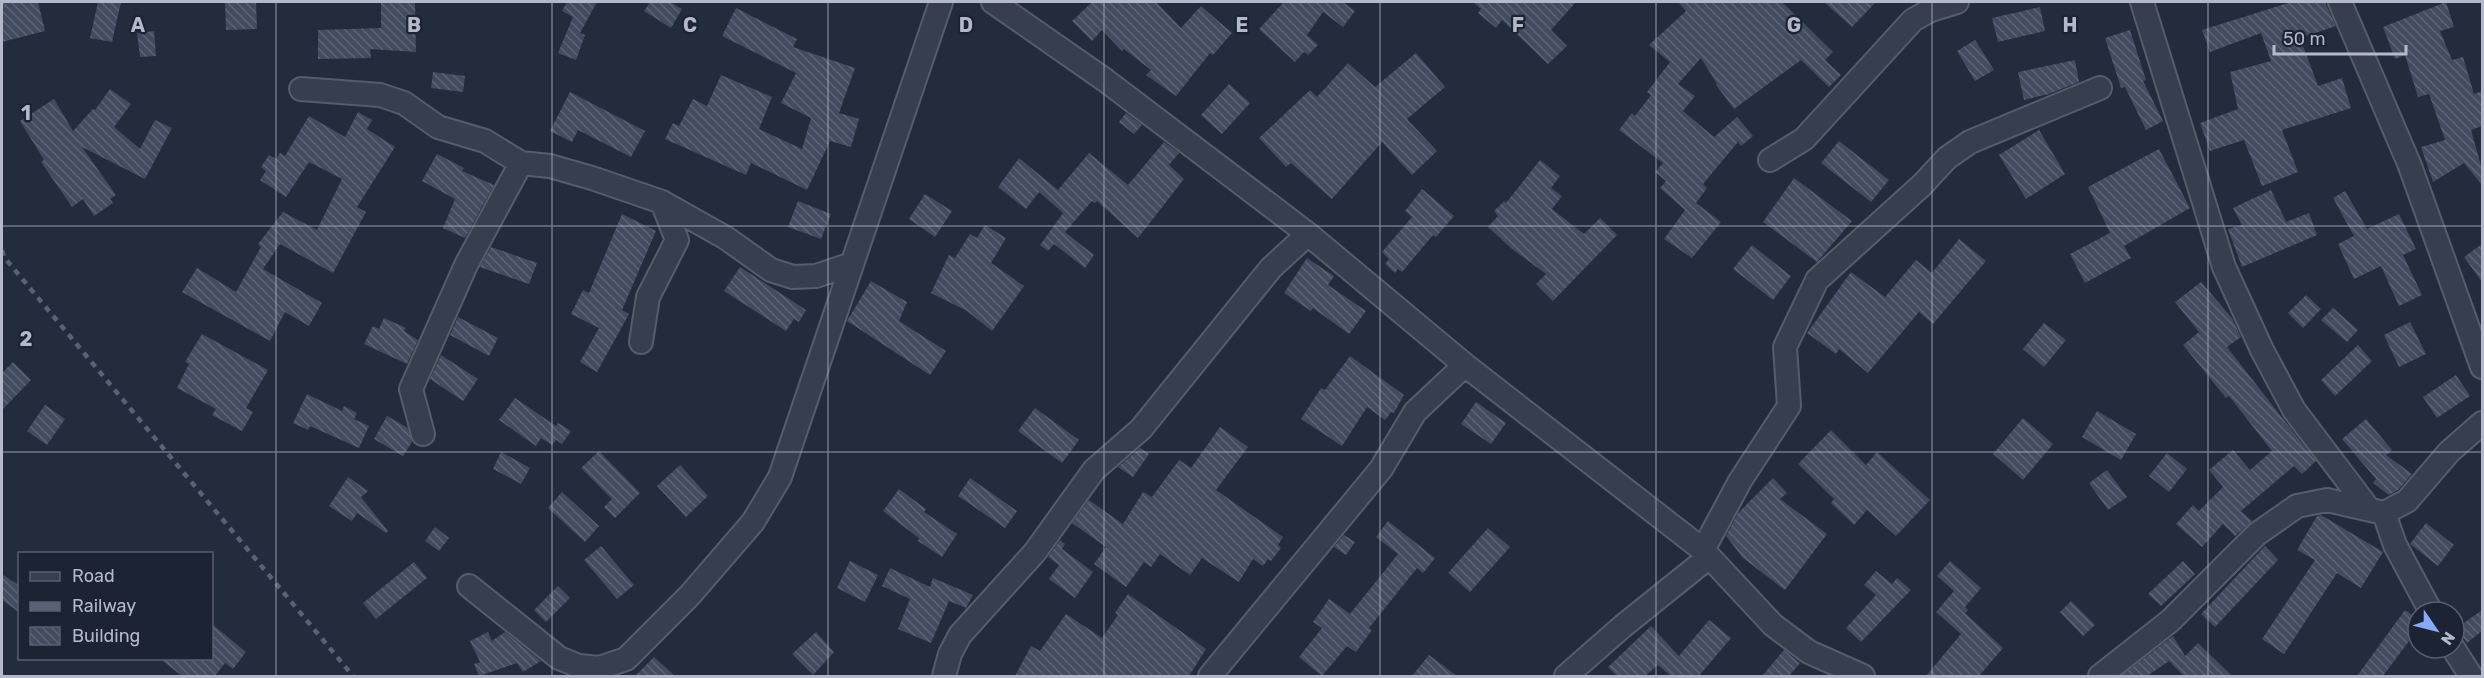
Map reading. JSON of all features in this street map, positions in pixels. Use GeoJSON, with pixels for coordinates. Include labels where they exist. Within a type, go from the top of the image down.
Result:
{"type":"FeatureCollection","features":[{"type":"Feature","properties":{"kind":"street"},"geometry":{"type":"LineString","coordinates":[[469,586],[559,658],[579,666],[599,668],[626,658],[690,595],[753,522],[780,477],[941,2]]}},
{"type":"Feature","properties":{"kind":"street"},"geometry":{"type":"LineString","coordinates":[[993,2],[1105,80],[1308,234],[1465,365],[1706,554],[1773,625],[1809,652],[1863,676]]}},
{"type":"Feature","properties":{"kind":"street"},"geometry":{"type":"LineString","coordinates":[[1770,160],[1804,140],[1913,20],[1931,10],[1957,2]]}},
{"type":"Feature","properties":{"kind":"street"},"geometry":{"type":"LineString","coordinates":[[2142,2],[2224,267],[2262,350],[2294,410],[2376,511],[2425,600]]}},
{"type":"Feature","properties":{"kind":"street"},"geometry":{"type":"LineString","coordinates":[[2340,2],[2410,166],[2482,367]]}},
{"type":"Feature","properties":{"kind":"street"},"geometry":{"type":"LineString","coordinates":[[1566,676],[1706,554],[1740,481],[1789,406],[1785,347],[1816,280],[1922,185],[1947,158],[1970,142],[2100,88]]}},
{"type":"Feature","properties":{"kind":"street"},"geometry":{"type":"LineString","coordinates":[[301,89],[380,95],[404,103],[438,127],[484,141],[521,163],[550,166],[662,202],[726,238],[771,270],[793,277],[816,276],[852,264]]}},
{"type":"Feature","properties":{"kind":"street"},"geometry":{"type":"LineString","coordinates":[[423,434],[411,388],[429,343],[466,265],[521,163]]}},
{"type":"Feature","properties":{"kind":"street"},"geometry":{"type":"LineString","coordinates":[[640,342],[648,297],[677,240],[662,202]]}},
{"type":"Feature","properties":{"kind":"street"},"geometry":{"type":"LineString","coordinates":[[945,676],[950,654],[960,635],[1035,552],[1094,470],[1141,429],[1271,268],[1308,234]]}},
{"type":"Feature","properties":{"kind":"street"},"geometry":{"type":"LineString","coordinates":[[1210,676],[1382,469],[1415,412],[1465,365]]}},
{"type":"Feature","properties":{"kind":"street"},"geometry":{"type":"LineString","coordinates":[[2100,676],[2169,621],[2257,534],[2297,506],[2327,500],[2376,511],[2407,501],[2449,452],[2482,423]]}},
{"type":"Feature","properties":{"kind":"street"},"geometry":{"type":"LineString","coordinates":[[2461,660],[2471,676]]}},
{"type":"Feature","properties":{"kind":"building"},"geometry":{"type":"Polygon","coordinates":[[[2,2],[38,2],[45,31],[2,42],[2,2]]]}},
{"type":"Feature","properties":{"kind":"building"},"geometry":{"type":"Polygon","coordinates":[[[98,2],[121,2],[112,42],[90,38],[98,2]]]}},
{"type":"Feature","properties":{"kind":"building"},"geometry":{"type":"Polygon","coordinates":[[[225,2],[256,2],[257,29],[226,30],[225,2]]]}},
{"type":"Feature","properties":{"kind":"building"},"geometry":{"type":"Polygon","coordinates":[[[381,2],[415,2],[416,52],[370,49],[371,58],[318,59],[318,30],[381,28],[381,2]]]}},
{"type":"Feature","properties":{"kind":"building"},"geometry":{"type":"Polygon","coordinates":[[[567,2],[597,2],[580,33],[585,35],[576,60],[558,53],[573,17],[562,11],[567,2]]]}},
{"type":"Feature","properties":{"kind":"building"},"geometry":{"type":"Polygon","coordinates":[[[650,2],[670,2],[682,9],[671,28],[644,11],[650,2]]]}},
{"type":"Feature","properties":{"kind":"building"},"geometry":{"type":"Polygon","coordinates":[[[1092,2],[1156,2],[1181,28],[1201,6],[1232,33],[1213,55],[1210,53],[1176,96],[1146,75],[1151,70],[1124,49],[1122,51],[1102,30],[1092,41],[1072,21],[1092,2]]]}},
{"type":"Feature","properties":{"kind":"building"},"geometry":{"type":"Polygon","coordinates":[[[1284,2],[1343,2],[1355,11],[1343,27],[1323,12],[1307,35],[1318,45],[1308,55],[1304,52],[1295,62],[1259,29],[1284,2]]]}},
{"type":"Feature","properties":{"kind":"building"},"geometry":{"type":"Polygon","coordinates":[[[1473,2],[1576,2],[1551,30],[1567,46],[1548,64],[1502,20],[1496,28],[1478,13],[1481,9],[1473,2]]]}},
{"type":"Feature","properties":{"kind":"building"},"geometry":{"type":"Polygon","coordinates":[[[1678,2],[1782,2],[1833,52],[1825,60],[1841,75],[1829,87],[1801,60],[1734,109],[1716,85],[1701,58],[1678,84],[1695,96],[1683,111],[1714,137],[1737,117],[1753,136],[1741,146],[1738,142],[1703,184],[1707,188],[1696,203],[1721,222],[1692,258],[1664,239],[1685,210],[1660,188],[1666,181],[1655,172],[1663,163],[1619,130],[1632,113],[1635,116],[1651,95],[1647,92],[1670,62],[1649,45],[1686,11],[1678,2]]]}},
{"type":"Feature","properties":{"kind":"building"},"geometry":{"type":"Polygon","coordinates":[[[1824,2],[1876,2],[1852,27],[1824,2]]]}},
{"type":"Feature","properties":{"kind":"building"},"geometry":{"type":"Polygon","coordinates":[[[2291,2],[2325,2],[2336,26],[2300,38],[2318,86],[2342,78],[2351,108],[2282,130],[2298,172],[2262,186],[2244,140],[2210,151],[2200,123],[2238,109],[2230,72],[2271,61],[2261,33],[2210,52],[2202,30],[2291,2]]]}},
{"type":"Feature","properties":{"kind":"building"},"geometry":{"type":"Polygon","coordinates":[[[2446,2],[2454,27],[2440,31],[2452,60],[2463,57],[2474,94],[2482,91],[2482,126],[2471,130],[2482,169],[2482,185],[2464,163],[2433,182],[2421,147],[2445,140],[2429,94],[2418,97],[2405,55],[2395,59],[2383,27],[2446,2]]]}},
{"type":"Feature","properties":{"kind":"building"},"geometry":{"type":"Polygon","coordinates":[[[2040,7],[2045,31],[1998,42],[1992,18],[2040,7]]]}},
{"type":"Feature","properties":{"kind":"building"},"geometry":{"type":"Polygon","coordinates":[[[736,8],[797,39],[793,47],[855,68],[839,113],[859,119],[851,147],[830,141],[807,190],[751,163],[746,175],[665,139],[673,123],[679,126],[693,99],[707,106],[721,75],[772,97],[759,129],[802,149],[811,118],[781,103],[796,73],[722,36],[736,8]]]}},
{"type":"Feature","properties":{"kind":"building"},"geometry":{"type":"Polygon","coordinates":[[[2130,30],[2146,80],[2143,81],[2163,121],[2146,130],[2125,87],[2121,88],[2105,38],[2130,30]]]}},
{"type":"Feature","properties":{"kind":"building"},"geometry":{"type":"Polygon","coordinates":[[[154,31],[156,56],[140,57],[137,33],[154,31]]]}},
{"type":"Feature","properties":{"kind":"building"},"geometry":{"type":"Polygon","coordinates":[[[1975,40],[1994,70],[1975,81],[1957,51],[1975,40]]]}},
{"type":"Feature","properties":{"kind":"building"},"geometry":{"type":"Polygon","coordinates":[[[1416,53],[1445,87],[1407,119],[1437,151],[1412,175],[1382,142],[1332,199],[1291,163],[1286,167],[1259,138],[1310,90],[1317,97],[1348,63],[1375,87],[1416,53]]]}},
{"type":"Feature","properties":{"kind":"building"},"geometry":{"type":"Polygon","coordinates":[[[2075,60],[2079,82],[2049,94],[2024,100],[2018,72],[2075,60]]]}},
{"type":"Feature","properties":{"kind":"building"},"geometry":{"type":"Polygon","coordinates":[[[433,72],[465,76],[463,92],[431,88],[433,72]]]}},
{"type":"Feature","properties":{"kind":"building"},"geometry":{"type":"Polygon","coordinates":[[[1229,84],[1250,103],[1222,134],[1201,115],[1229,84]]]}},
{"type":"Feature","properties":{"kind":"building"},"geometry":{"type":"Polygon","coordinates":[[[110,89],[131,104],[114,127],[140,149],[155,120],[172,128],[145,179],[82,147],[116,195],[110,199],[113,203],[94,216],[83,199],[72,207],[41,162],[44,160],[20,121],[54,99],[73,131],[93,109],[95,110],[110,89]]]}},
{"type":"Feature","properties":{"kind":"building"},"geometry":{"type":"Polygon","coordinates":[[[570,92],[645,131],[631,157],[578,130],[572,142],[550,131],[570,92]]]}},
{"type":"Feature","properties":{"kind":"building"},"geometry":{"type":"Polygon","coordinates":[[[358,112],[372,120],[367,129],[395,147],[357,207],[366,212],[333,273],[280,244],[263,269],[322,303],[309,326],[285,312],[270,341],[182,292],[197,268],[236,292],[261,247],[258,244],[283,212],[317,230],[342,179],[309,162],[286,197],[260,180],[266,171],[261,167],[269,155],[276,159],[280,153],[285,156],[309,116],[345,137],[358,112]]]}},
{"type":"Feature","properties":{"kind":"building"},"geometry":{"type":"Polygon","coordinates":[[[1126,113],[1142,125],[1134,134],[1119,122],[1126,113]]]}},
{"type":"Feature","properties":{"kind":"building"},"geometry":{"type":"Polygon","coordinates":[[[2039,130],[2065,174],[2026,199],[1999,155],[2039,130]]]}},
{"type":"Feature","properties":{"kind":"building"},"geometry":{"type":"Polygon","coordinates":[[[1839,141],[1889,180],[1871,202],[1821,163],[1839,141]]]}},
{"type":"Feature","properties":{"kind":"building"},"geometry":{"type":"Polygon","coordinates":[[[1164,142],[1179,153],[1169,165],[1184,179],[1138,238],[1097,201],[1095,203],[1092,201],[1065,232],[1094,255],[1085,268],[1054,244],[1048,251],[1040,245],[1063,213],[1039,192],[1026,209],[998,187],[1019,158],[1058,190],[1089,153],[1128,185],[1164,142]]]}},
{"type":"Feature","properties":{"kind":"building"},"geometry":{"type":"Polygon","coordinates":[[[2159,149],[2190,208],[2124,246],[2131,258],[2085,283],[2070,254],[2110,233],[2088,187],[2159,149]]]}},
{"type":"Feature","properties":{"kind":"building"},"geometry":{"type":"Polygon","coordinates":[[[437,154],[464,168],[462,171],[494,185],[465,238],[443,228],[455,199],[422,181],[437,154]]]}},
{"type":"Feature","properties":{"kind":"building"},"geometry":{"type":"Polygon","coordinates":[[[1540,160],[1560,176],[1551,188],[1562,196],[1552,209],[1584,234],[1600,218],[1617,235],[1553,301],[1536,284],[1546,274],[1512,249],[1488,227],[1498,216],[1494,211],[1504,201],[1506,203],[1540,160]]]}},
{"type":"Feature","properties":{"kind":"building"},"geometry":{"type":"Polygon","coordinates":[[[1794,178],[1852,221],[1817,262],[1763,222],[1794,178]]]}},
{"type":"Feature","properties":{"kind":"building"},"geometry":{"type":"Polygon","coordinates":[[[1422,189],[1454,216],[1436,237],[1433,235],[1402,272],[1398,269],[1395,273],[1385,264],[1389,259],[1382,252],[1412,217],[1405,211],[1422,189]]]}},
{"type":"Feature","properties":{"kind":"building"},"geometry":{"type":"Polygon","coordinates":[[[2271,190],[2286,222],[2309,213],[2317,235],[2242,267],[2228,229],[2242,225],[2233,208],[2271,190]]]}},
{"type":"Feature","properties":{"kind":"building"},"geometry":{"type":"Polygon","coordinates":[[[2345,191],[2367,229],[2399,214],[2416,249],[2403,255],[2422,295],[2399,306],[2381,266],[2354,279],[2338,244],[2354,236],[2333,198],[2345,191]]]}},
{"type":"Feature","properties":{"kind":"building"},"geometry":{"type":"Polygon","coordinates":[[[925,194],[952,211],[935,237],[909,219],[925,194]]]}},
{"type":"Feature","properties":{"kind":"building"},"geometry":{"type":"Polygon","coordinates":[[[798,201],[831,214],[821,239],[788,227],[798,201]]]}},
{"type":"Feature","properties":{"kind":"building"},"geometry":{"type":"Polygon","coordinates":[[[622,214],[656,231],[622,310],[629,314],[597,372],[580,362],[599,328],[571,314],[583,290],[589,293],[622,214]]]}},
{"type":"Feature","properties":{"kind":"building"},"geometry":{"type":"Polygon","coordinates":[[[985,225],[1006,238],[991,263],[1024,286],[992,331],[967,311],[931,293],[949,255],[955,258],[970,234],[977,238],[985,225]]]}},
{"type":"Feature","properties":{"kind":"building"},"geometry":{"type":"Polygon","coordinates":[[[1959,239],[1986,261],[1933,324],[1919,312],[1868,373],[1839,349],[1836,354],[1807,333],[1851,272],[1885,297],[1916,260],[1932,273],[1959,239]]]}},
{"type":"Feature","properties":{"kind":"building"},"geometry":{"type":"Polygon","coordinates":[[[2482,244],[2482,282],[2464,257],[2482,244]]]}},
{"type":"Feature","properties":{"kind":"building"},"geometry":{"type":"Polygon","coordinates":[[[1752,245],[1791,276],[1773,300],[1733,269],[1752,245]]]}},
{"type":"Feature","properties":{"kind":"building"},"geometry":{"type":"Polygon","coordinates":[[[491,247],[537,263],[529,284],[480,267],[491,247]]]}},
{"type":"Feature","properties":{"kind":"building"},"geometry":{"type":"Polygon","coordinates":[[[1307,258],[1334,276],[1328,285],[1366,311],[1349,334],[1313,308],[1311,311],[1284,293],[1307,258]]]}},
{"type":"Feature","properties":{"kind":"building"},"geometry":{"type":"Polygon","coordinates":[[[740,267],[806,310],[799,322],[794,319],[786,331],[724,291],[740,267]]]}},
{"type":"Feature","properties":{"kind":"building"},"geometry":{"type":"Polygon","coordinates":[[[871,281],[907,302],[899,321],[946,351],[930,375],[847,321],[871,281]]]}},
{"type":"Feature","properties":{"kind":"building"},"geometry":{"type":"Polygon","coordinates":[[[2201,282],[2232,318],[2241,337],[2227,347],[2316,461],[2302,474],[2294,466],[2241,511],[2252,521],[2235,536],[2223,524],[2202,547],[2176,524],[2193,505],[2199,511],[2223,487],[2209,470],[2233,450],[2250,470],[2272,451],[2229,396],[2226,398],[2183,345],[2199,332],[2175,302],[2201,282]]]}},
{"type":"Feature","properties":{"kind":"building"},"geometry":{"type":"Polygon","coordinates":[[[2306,295],[2321,309],[2303,328],[2288,313],[2306,295]]]}},
{"type":"Feature","properties":{"kind":"building"},"geometry":{"type":"Polygon","coordinates":[[[2333,308],[2358,330],[2347,342],[2321,320],[2333,308]]]}},
{"type":"Feature","properties":{"kind":"building"},"geometry":{"type":"Polygon","coordinates":[[[458,317],[498,338],[489,356],[450,335],[458,317]]]}},
{"type":"Feature","properties":{"kind":"building"},"geometry":{"type":"Polygon","coordinates":[[[384,318],[406,328],[404,331],[418,340],[407,364],[364,344],[373,326],[379,329],[384,318]]]}},
{"type":"Feature","properties":{"kind":"building"},"geometry":{"type":"Polygon","coordinates":[[[2410,322],[2426,354],[2399,367],[2384,335],[2410,322]]]}},
{"type":"Feature","properties":{"kind":"building"},"geometry":{"type":"Polygon","coordinates":[[[2044,323],[2066,340],[2044,367],[2023,349],[2044,323]]]}},
{"type":"Feature","properties":{"kind":"building"},"geometry":{"type":"Polygon","coordinates":[[[202,334],[268,370],[246,408],[253,412],[242,431],[212,415],[216,409],[177,388],[189,364],[185,362],[202,334]]]}},
{"type":"Feature","properties":{"kind":"building"},"geometry":{"type":"Polygon","coordinates":[[[2358,345],[2372,361],[2335,396],[2321,380],[2358,345]]]}},
{"type":"Feature","properties":{"kind":"building"},"geometry":{"type":"Polygon","coordinates":[[[441,355],[478,379],[463,401],[430,379],[441,355]]]}},
{"type":"Feature","properties":{"kind":"building"},"geometry":{"type":"Polygon","coordinates":[[[1350,356],[1404,395],[1394,413],[1391,412],[1385,420],[1367,407],[1342,446],[1301,419],[1321,388],[1325,390],[1350,356]]]}},
{"type":"Feature","properties":{"kind":"building"},"geometry":{"type":"Polygon","coordinates":[[[13,362],[31,380],[2,410],[2,373],[13,362]]]}},
{"type":"Feature","properties":{"kind":"building"},"geometry":{"type":"Polygon","coordinates":[[[2456,375],[2470,396],[2437,418],[2423,397],[2456,375]]]}},
{"type":"Feature","properties":{"kind":"building"},"geometry":{"type":"Polygon","coordinates":[[[307,394],[342,411],[344,406],[357,413],[354,419],[369,426],[359,448],[310,426],[308,430],[293,423],[307,394]]]}},
{"type":"Feature","properties":{"kind":"building"},"geometry":{"type":"Polygon","coordinates":[[[515,398],[556,426],[558,423],[571,431],[562,444],[556,440],[552,445],[541,438],[536,446],[499,420],[515,398]]]}},
{"type":"Feature","properties":{"kind":"building"},"geometry":{"type":"Polygon","coordinates":[[[1476,402],[1506,423],[1491,444],[1461,424],[1476,402]]]}},
{"type":"Feature","properties":{"kind":"building"},"geometry":{"type":"Polygon","coordinates":[[[45,405],[65,419],[47,445],[27,431],[45,405]]]}},
{"type":"Feature","properties":{"kind":"building"},"geometry":{"type":"Polygon","coordinates":[[[1035,408],[1079,440],[1062,463],[1018,431],[1035,408]]]}},
{"type":"Feature","properties":{"kind":"building"},"geometry":{"type":"Polygon","coordinates":[[[2097,411],[2136,434],[2121,460],[2082,437],[2097,411]]]}},
{"type":"Feature","properties":{"kind":"building"},"geometry":{"type":"Polygon","coordinates":[[[387,416],[408,428],[412,442],[403,456],[374,439],[387,416]]]}},
{"type":"Feature","properties":{"kind":"building"},"geometry":{"type":"Polygon","coordinates":[[[2023,418],[2053,444],[2023,480],[1993,454],[2023,418]]]}},
{"type":"Feature","properties":{"kind":"building"},"geometry":{"type":"Polygon","coordinates":[[[2366,419],[2392,450],[2386,455],[2412,474],[2398,490],[2389,495],[2373,483],[2376,479],[2342,439],[2366,419]]]}},
{"type":"Feature","properties":{"kind":"building"},"geometry":{"type":"Polygon","coordinates":[[[1220,427],[1248,447],[1216,490],[1283,537],[1278,545],[1281,548],[1271,561],[1268,559],[1263,566],[1253,559],[1239,582],[1202,558],[1190,575],[1160,554],[1151,567],[1144,562],[1126,587],[1094,564],[1106,547],[1072,523],[1089,500],[1123,524],[1143,492],[1152,497],[1179,460],[1191,468],[1220,427]]]}},
{"type":"Feature","properties":{"kind":"building"},"geometry":{"type":"Polygon","coordinates":[[[1831,430],[1866,465],[1877,452],[1930,500],[1896,536],[1867,510],[1854,525],[1831,503],[1834,499],[1798,464],[1831,430]]]}},
{"type":"Feature","properties":{"kind":"building"},"geometry":{"type":"Polygon","coordinates":[[[1140,448],[1149,454],[1133,477],[1118,467],[1140,448]]]}},
{"type":"Feature","properties":{"kind":"building"},"geometry":{"type":"Polygon","coordinates":[[[599,451],[640,493],[615,518],[604,507],[612,499],[581,468],[599,451]]]}},
{"type":"Feature","properties":{"kind":"building"},"geometry":{"type":"Polygon","coordinates":[[[501,452],[530,468],[521,484],[493,469],[501,452]]]}},
{"type":"Feature","properties":{"kind":"building"},"geometry":{"type":"Polygon","coordinates":[[[2167,453],[2187,469],[2169,492],[2149,476],[2167,453]]]}},
{"type":"Feature","properties":{"kind":"building"},"geometry":{"type":"Polygon","coordinates":[[[680,465],[708,496],[686,517],[657,486],[680,465]]]}},
{"type":"Feature","properties":{"kind":"building"},"geometry":{"type":"Polygon","coordinates":[[[2107,470],[2127,497],[2108,510],[2089,483],[2107,470]]]}},
{"type":"Feature","properties":{"kind":"building"},"geometry":{"type":"Polygon","coordinates":[[[348,477],[368,491],[361,497],[388,531],[386,533],[357,513],[352,521],[329,506],[348,477]]]}},
{"type":"Feature","properties":{"kind":"building"},"geometry":{"type":"Polygon","coordinates":[[[970,478],[1017,511],[1005,528],[958,496],[970,478]]]}},
{"type":"Feature","properties":{"kind":"building"},"geometry":{"type":"Polygon","coordinates":[[[1773,478],[1787,493],[1780,499],[1827,534],[1785,590],[1743,558],[1726,536],[1738,513],[1773,478]]]}},
{"type":"Feature","properties":{"kind":"building"},"geometry":{"type":"Polygon","coordinates":[[[899,489],[926,509],[924,512],[957,534],[942,557],[918,541],[919,538],[883,511],[899,489]]]}},
{"type":"Feature","properties":{"kind":"building"},"geometry":{"type":"Polygon","coordinates":[[[562,492],[599,526],[585,542],[548,508],[562,492]]]}},
{"type":"Feature","properties":{"kind":"building"},"geometry":{"type":"Polygon","coordinates":[[[2321,515],[2383,552],[2361,588],[2337,573],[2284,654],[2262,639],[2315,560],[2297,550],[2317,516],[2321,515]]]}},
{"type":"Feature","properties":{"kind":"building"},"geometry":{"type":"Polygon","coordinates":[[[1388,521],[1435,558],[1423,573],[1417,568],[1369,628],[1372,630],[1356,652],[1347,646],[1322,676],[1299,657],[1322,628],[1313,622],[1329,599],[1350,614],[1398,554],[1376,537],[1388,521]]]}},
{"type":"Feature","properties":{"kind":"building"},"geometry":{"type":"Polygon","coordinates":[[[2426,523],[2454,545],[2438,566],[2410,544],[2426,523]]]}},
{"type":"Feature","properties":{"kind":"building"},"geometry":{"type":"Polygon","coordinates":[[[435,527],[449,538],[439,551],[425,541],[435,527]]]}},
{"type":"Feature","properties":{"kind":"building"},"geometry":{"type":"Polygon","coordinates":[[[1488,528],[1510,547],[1470,592],[1448,573],[1488,528]]]}},
{"type":"Feature","properties":{"kind":"building"},"geometry":{"type":"Polygon","coordinates":[[[1344,535],[1355,542],[1346,555],[1334,547],[1344,535]]]}},
{"type":"Feature","properties":{"kind":"building"},"geometry":{"type":"Polygon","coordinates":[[[1060,540],[1065,544],[1062,549],[1093,572],[1075,598],[1049,579],[1059,565],[1048,557],[1060,540]]]}},
{"type":"Feature","properties":{"kind":"building"},"geometry":{"type":"Polygon","coordinates":[[[601,546],[634,585],[617,599],[584,560],[601,546]]]}},
{"type":"Feature","properties":{"kind":"building"},"geometry":{"type":"Polygon","coordinates":[[[2265,546],[2278,560],[2215,627],[2201,614],[2265,546]]]}},
{"type":"Feature","properties":{"kind":"building"},"geometry":{"type":"Polygon","coordinates":[[[850,561],[878,575],[865,602],[837,588],[850,561]]]}},
{"type":"Feature","properties":{"kind":"building"},"geometry":{"type":"Polygon","coordinates":[[[1950,561],[1981,588],[1965,607],[1968,610],[1965,613],[2003,648],[1979,676],[1926,676],[1961,634],[1936,612],[1954,591],[1937,576],[1950,561]]]}},
{"type":"Feature","properties":{"kind":"building"},"geometry":{"type":"Polygon","coordinates":[[[2183,561],[2195,574],[2161,606],[2148,594],[2183,561]]]}},
{"type":"Feature","properties":{"kind":"building"},"geometry":{"type":"Polygon","coordinates":[[[414,562],[427,578],[376,619],[363,603],[414,562]]]}},
{"type":"Feature","properties":{"kind":"building"},"geometry":{"type":"Polygon","coordinates":[[[890,568],[930,587],[933,578],[973,595],[966,608],[949,601],[931,643],[898,629],[910,599],[882,586],[890,568]]]}},
{"type":"Feature","properties":{"kind":"building"},"geometry":{"type":"Polygon","coordinates":[[[1876,571],[1892,584],[1897,578],[1911,590],[1861,642],[1846,628],[1876,595],[1864,585],[1876,571]]]}},
{"type":"Feature","properties":{"kind":"building"},"geometry":{"type":"Polygon","coordinates":[[[2,574],[18,585],[18,612],[2,600],[2,574]]]}},
{"type":"Feature","properties":{"kind":"building"},"geometry":{"type":"Polygon","coordinates":[[[558,586],[570,598],[546,622],[534,610],[558,586]]]}},
{"type":"Feature","properties":{"kind":"building"},"geometry":{"type":"Polygon","coordinates":[[[1128,594],[1206,649],[1189,676],[1015,676],[1031,646],[1040,651],[1066,614],[1102,638],[1118,615],[1115,613],[1128,594]]]}},
{"type":"Feature","properties":{"kind":"building"},"geometry":{"type":"Polygon","coordinates":[[[2071,601],[2095,625],[2083,636],[2060,612],[2071,601]]]}},
{"type":"Feature","properties":{"kind":"building"},"geometry":{"type":"Polygon","coordinates":[[[2482,610],[2482,631],[2467,643],[2466,642],[2466,622],[2482,610]]]}},
{"type":"Feature","properties":{"kind":"building"},"geometry":{"type":"Polygon","coordinates":[[[2406,611],[2406,645],[2383,676],[2357,676],[2406,611]]]}},
{"type":"Feature","properties":{"kind":"building"},"geometry":{"type":"Polygon","coordinates":[[[1709,620],[1731,638],[1699,676],[1671,676],[1658,665],[1645,676],[1617,676],[1608,667],[1651,626],[1679,656],[1709,620]]]}},
{"type":"Feature","properties":{"kind":"building"},"geometry":{"type":"Polygon","coordinates":[[[213,625],[246,652],[233,669],[225,663],[215,676],[182,676],[162,660],[213,660],[213,625]]]}},
{"type":"Feature","properties":{"kind":"building"},"geometry":{"type":"Polygon","coordinates":[[[488,632],[492,641],[505,632],[541,661],[523,672],[517,663],[479,676],[474,664],[480,662],[470,641],[488,632]]]}},
{"type":"Feature","properties":{"kind":"building"},"geometry":{"type":"Polygon","coordinates":[[[816,632],[834,652],[813,675],[792,654],[816,632]]]}},
{"type":"Feature","properties":{"kind":"building"},"geometry":{"type":"Polygon","coordinates":[[[2173,636],[2185,656],[2198,643],[2232,676],[2184,676],[2169,661],[2147,676],[2121,676],[2173,636]]]}},
{"type":"Feature","properties":{"kind":"building"},"geometry":{"type":"Polygon","coordinates":[[[1784,650],[1800,663],[1789,676],[1762,676],[1784,650]]]}},
{"type":"Feature","properties":{"kind":"building"},"geometry":{"type":"Polygon","coordinates":[[[1429,655],[1457,676],[1412,676],[1429,655]]]}},
{"type":"Feature","properties":{"kind":"building"},"geometry":{"type":"Polygon","coordinates":[[[654,657],[675,676],[635,676],[654,657]]]}},
{"type":"Feature","properties":{"kind":"railway"},"geometry":{"type":"LineString","coordinates":[[2,250],[4,257],[353,676]]}}]}
